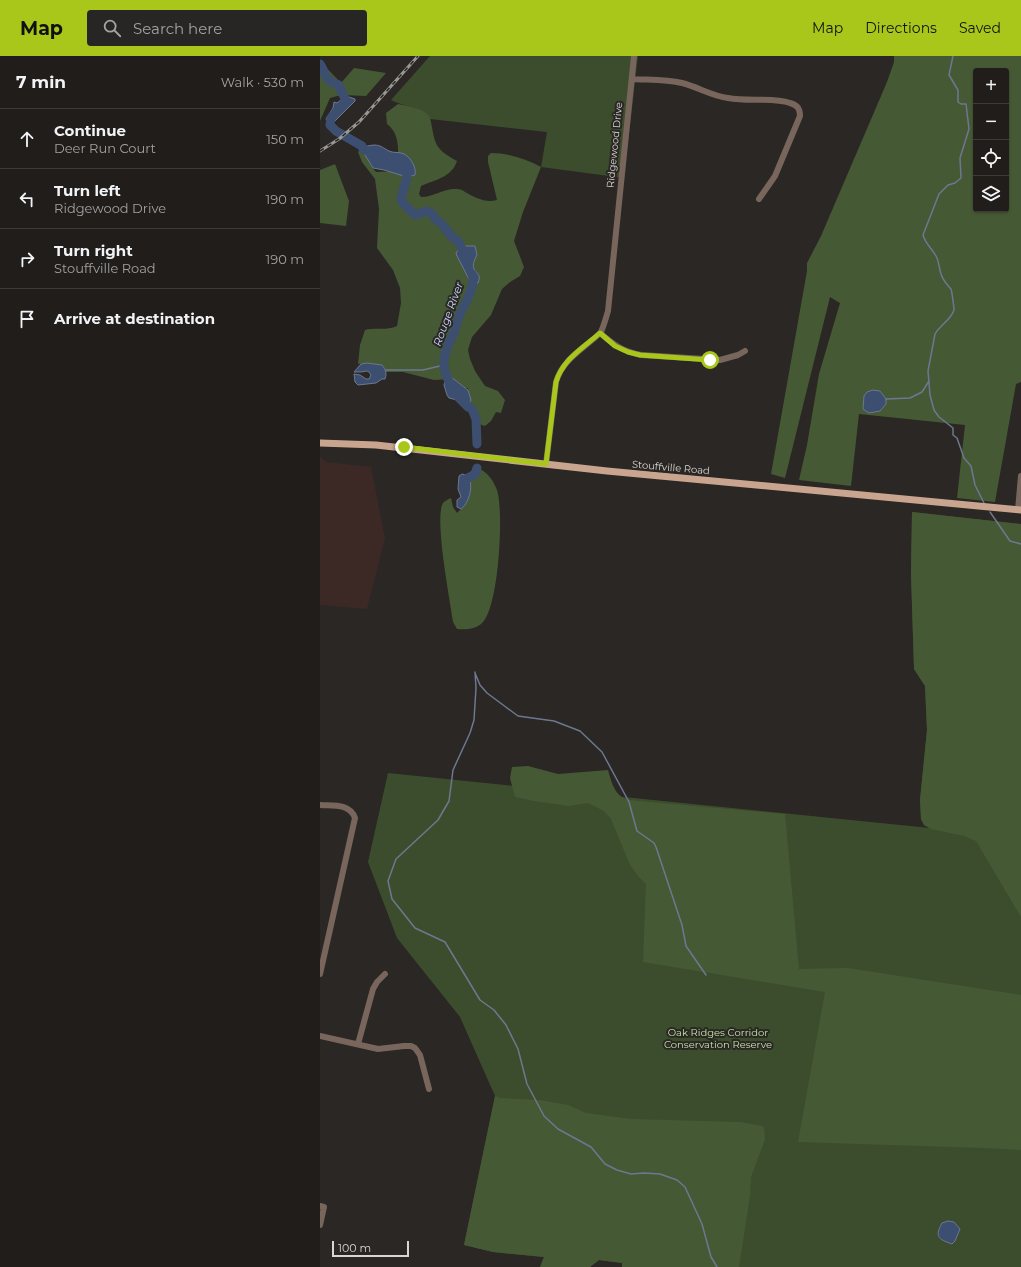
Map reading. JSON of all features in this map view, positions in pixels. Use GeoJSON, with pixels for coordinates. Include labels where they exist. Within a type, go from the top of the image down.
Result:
{"type":"FeatureCollection","features":[{"type":"Feature","properties":{"kind":"main road","name":"Stouffville Road"},"geometry":{"type":"LineString","coordinates":[[320,443],[376,445],[546,464],[1019,510]]}},
{"type":"Feature","properties":{"kind":"street","name":"Ridgewood Drive"},"geometry":{"type":"LineString","coordinates":[[546,464],[558,375],[570,358],[600,333],[606,321],[634,56]]}},
{"type":"Feature","properties":{"kind":"street"},"geometry":{"type":"LineString","coordinates":[[632,80],[681,83],[730,99],[784,101],[796,105],[800,110],[800,116],[775,176],[759,199]]}},
{"type":"Feature","properties":{"kind":"street"},"geometry":{"type":"LineString","coordinates":[[600,333],[615,346],[628,352],[640,355],[720,360],[738,355],[745,350]]}},
{"type":"Feature","properties":{"kind":"street"},"geometry":{"type":"LineString","coordinates":[[1019,510],[1021,476]]}},
{"type":"Feature","properties":{"kind":"street"},"geometry":{"type":"LineString","coordinates":[[320,805],[347,808],[352,812],[354,818],[320,974]]}},
{"type":"Feature","properties":{"kind":"street"},"geometry":{"type":"LineString","coordinates":[[358,1044],[373,989],[377,982],[385,974]]}},
{"type":"Feature","properties":{"kind":"street"},"geometry":{"type":"LineString","coordinates":[[320,1036],[378,1049],[411,1046],[415,1048],[420,1055],[429,1089]]}},
{"type":"Feature","properties":{"kind":"street"},"geometry":{"type":"LineString","coordinates":[[320,1225],[322,1207]]}},
{"type":"Feature","properties":{"kind":"shaded area"},"geometry":{"type":"Polygon","coordinates":[[[320,457],[326,462],[371,467],[385,538],[367,609],[320,605],[320,457]]]}},
{"type":"Feature","properties":{"kind":"green space"},"geometry":{"type":"Polygon","coordinates":[[[430,56],[638,56],[624,178],[541,167],[547,132],[430,119],[423,112],[391,100],[430,56]]]}},
{"type":"Feature","properties":{"kind":"green space"},"geometry":{"type":"Polygon","coordinates":[[[894,56],[1021,56],[1021,382],[1016,384],[995,502],[957,498],[965,425],[859,414],[851,486],[799,480],[807,445],[819,374],[840,303],[830,297],[785,478],[771,474],[807,271],[807,263],[821,236],[887,82],[894,62],[894,56]]]}},
{"type":"Feature","properties":{"kind":"green space"},"geometry":{"type":"Polygon","coordinates":[[[320,61],[341,83],[354,68],[386,73],[366,96],[341,95],[330,98],[320,121],[320,61]]]}},
{"type":"Feature","properties":{"kind":"green space"},"geometry":{"type":"Polygon","coordinates":[[[398,104],[418,109],[428,115],[431,121],[436,144],[442,151],[457,161],[455,166],[447,174],[437,180],[421,186],[419,194],[421,197],[457,189],[488,201],[497,200],[488,162],[488,156],[491,153],[517,157],[541,167],[523,212],[514,241],[524,267],[520,276],[502,289],[491,315],[472,337],[468,350],[475,371],[485,386],[498,391],[505,400],[501,413],[496,412],[491,421],[485,426],[476,423],[471,407],[468,388],[459,388],[451,379],[434,380],[403,372],[383,372],[384,368],[366,363],[358,364],[360,345],[365,330],[397,326],[401,303],[400,288],[393,270],[377,248],[379,209],[375,179],[362,162],[358,152],[363,147],[376,172],[396,171],[398,152],[397,140],[392,129],[387,124],[386,113],[398,104]]]}},
{"type":"Feature","properties":{"kind":"green space"},"geometry":{"type":"Polygon","coordinates":[[[335,164],[349,201],[346,226],[320,223],[320,170],[335,164]]]}},
{"type":"Feature","properties":{"kind":"green space"},"geometry":{"type":"Polygon","coordinates":[[[480,469],[488,475],[497,490],[500,517],[499,558],[493,597],[483,622],[478,626],[471,628],[457,629],[453,622],[441,541],[441,512],[443,503],[451,498],[453,507],[457,513],[461,509],[469,495],[469,474],[480,469]]]}},
{"type":"Feature","properties":{"kind":"green space","name":"Oak Ridges Corridor Conservation Reserve"},"geometry":{"type":"Polygon","coordinates":[[[912,512],[1021,524],[1021,1267],[622,1267],[622,1263],[599,1260],[590,1267],[540,1267],[544,1257],[493,1252],[464,1245],[495,1096],[460,1017],[397,938],[368,862],[388,773],[930,828],[924,825],[921,819],[920,800],[927,730],[925,686],[914,669],[911,573],[912,512]]]}},
{"type":"Feature","properties":{"kind":"green space"},"geometry":{"type":"Polygon","coordinates":[[[912,512],[1021,524],[1021,917],[976,841],[964,836],[931,829],[924,825],[921,819],[920,800],[927,730],[925,686],[914,669],[911,573],[912,512]]]}},
{"type":"Feature","properties":{"kind":"green space"},"geometry":{"type":"Polygon","coordinates":[[[528,766],[558,774],[608,770],[612,784],[617,792],[623,798],[628,800],[785,814],[799,969],[848,968],[1021,995],[1021,1150],[798,1142],[825,992],[643,962],[646,884],[630,865],[611,819],[604,811],[588,803],[569,806],[515,797],[510,778],[512,767],[528,766]]]}},
{"type":"Feature","properties":{"kind":"green space"},"geometry":{"type":"Polygon","coordinates":[[[495,1096],[500,1098],[540,1100],[568,1105],[586,1113],[631,1119],[740,1122],[762,1126],[764,1128],[765,1139],[751,1177],[750,1196],[739,1267],[622,1267],[622,1263],[599,1260],[590,1267],[540,1267],[544,1257],[493,1252],[464,1245],[495,1096]]]}},
{"type":"Feature","properties":{"kind":"water"},"geometry":{"type":"Polygon","coordinates":[[[346,96],[355,99],[355,101],[333,123],[329,125],[326,119],[333,108],[334,102],[337,103],[346,96]]]}},
{"type":"Feature","properties":{"kind":"water"},"geometry":{"type":"Polygon","coordinates":[[[367,146],[380,146],[390,152],[401,153],[407,156],[414,165],[415,175],[407,177],[373,168],[362,150],[367,146]]]}},
{"type":"Feature","properties":{"kind":"water"},"geometry":{"type":"Polygon","coordinates":[[[461,246],[475,246],[477,255],[473,266],[479,276],[478,283],[472,285],[457,256],[456,253],[461,246]]]}},
{"type":"Feature","properties":{"kind":"water"},"geometry":{"type":"Polygon","coordinates":[[[367,363],[382,365],[386,372],[385,379],[382,379],[376,383],[358,385],[355,382],[354,374],[360,375],[366,379],[369,379],[371,375],[367,371],[354,372],[361,364],[367,363]]]}},
{"type":"Feature","properties":{"kind":"water"},"geometry":{"type":"Polygon","coordinates":[[[450,377],[468,390],[471,400],[467,408],[463,407],[457,400],[449,398],[447,395],[444,385],[445,381],[450,377]]]}},
{"type":"Feature","properties":{"kind":"water"},"geometry":{"type":"Polygon","coordinates":[[[873,390],[880,391],[886,399],[886,404],[880,411],[869,413],[863,409],[864,396],[867,392],[873,390]]]}},
{"type":"Feature","properties":{"kind":"water"},"geometry":{"type":"Polygon","coordinates":[[[462,474],[467,476],[471,484],[467,501],[461,509],[457,507],[457,500],[461,497],[458,489],[459,476],[462,474]]]}},
{"type":"Feature","properties":{"kind":"water"},"geometry":{"type":"Polygon","coordinates":[[[948,1221],[954,1222],[960,1229],[955,1241],[952,1244],[940,1239],[938,1234],[942,1223],[948,1221]]]}},
{"type":"Feature","properties":{"kind":"waterway"},"geometry":{"type":"LineString","coordinates":[[953,56],[949,75],[958,90],[958,102],[961,104],[966,104],[969,129],[960,158],[961,178],[955,183],[948,185],[939,194],[923,235],[925,241],[937,258],[943,279],[951,289],[954,310],[953,314],[935,334],[928,371],[930,395],[934,410],[939,417],[953,428],[953,435],[957,438],[964,458],[971,466],[975,485],[984,503]]}},
{"type":"Feature","properties":{"kind":"waterway","name":"Rouge River"},"geometry":{"type":"LineString","coordinates":[[320,64],[326,77],[330,81],[339,85],[346,101],[331,118],[330,125],[336,131],[362,146],[363,149],[374,154]]}},
{"type":"Feature","properties":{"kind":"waterway","name":"Rouge River"},"geometry":{"type":"LineString","coordinates":[[402,167],[406,169],[407,177],[401,199],[403,203],[415,215],[427,211],[433,214],[434,218],[442,224],[451,236],[459,242],[465,257]]}},
{"type":"Feature","properties":{"kind":"waterway","name":"Rouge River"},"geometry":{"type":"LineString","coordinates":[[451,388],[444,368],[444,360],[459,316],[470,293],[473,283],[472,274]]}},
{"type":"Feature","properties":{"kind":"waterway"},"geometry":{"type":"LineString","coordinates":[[386,370],[423,370],[444,365]]}},
{"type":"Feature","properties":{"kind":"waterway"},"geometry":{"type":"LineString","coordinates":[[886,399],[910,398],[922,392],[929,381]]}},
{"type":"Feature","properties":{"kind":"waterway","name":"Rouge River"},"geometry":{"type":"LineString","coordinates":[[459,398],[472,409],[476,419],[477,444]]}},
{"type":"Feature","properties":{"kind":"waterway","name":"Rouge River"},"geometry":{"type":"LineString","coordinates":[[468,478],[475,474],[477,468]]}},
{"type":"Feature","properties":{"kind":"waterway"},"geometry":{"type":"LineString","coordinates":[[990,512],[1010,541],[1021,544]]}},
{"type":"Feature","properties":{"kind":"waterway"},"geometry":{"type":"LineString","coordinates":[[475,672],[476,688],[474,720],[470,733],[453,770],[449,801],[438,820],[396,859],[388,881],[392,899],[415,928],[445,942],[480,1000],[494,1010],[506,1025],[518,1049],[527,1084],[544,1116],[558,1129],[591,1147],[605,1164],[617,1170],[631,1174],[660,1174],[677,1180],[685,1187],[702,1224],[711,1257],[717,1267]]}},
{"type":"Feature","properties":{"kind":"waterway"},"geometry":{"type":"LineString","coordinates":[[475,673],[480,685],[487,693],[518,716],[554,721],[580,731],[602,752],[629,802],[637,831],[654,843],[656,847],[682,925],[686,946],[706,975]]}},
{"type":"Feature","properties":{"kind":"railway"},"geometry":{"type":"LineString","coordinates":[[320,151],[339,139],[359,122],[418,56]]}},
{"type":"Feature","properties":{"kind":"route"},"geometry":{"type":"LineString","coordinates":[[404,447],[546,464],[558,375],[570,358],[600,333],[622,350],[640,355],[710,360]]}}]}
